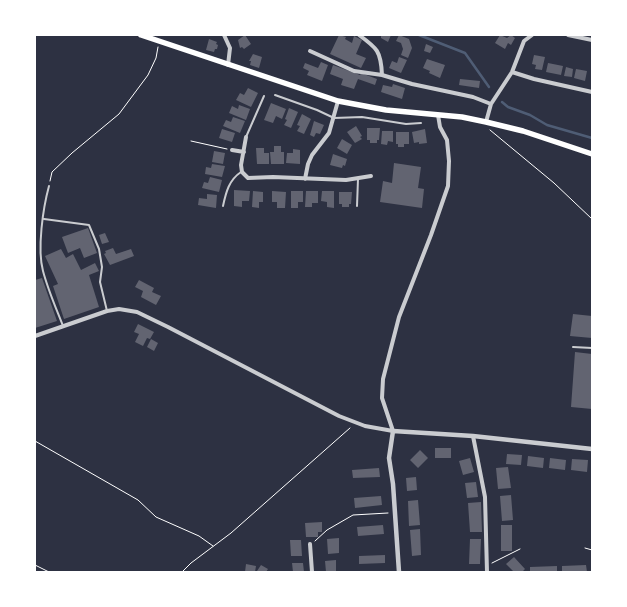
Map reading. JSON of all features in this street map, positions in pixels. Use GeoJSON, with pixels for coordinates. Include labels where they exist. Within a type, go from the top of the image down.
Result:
{"type":"FeatureCollection","features":[{"type":"Feature","properties":{"kind":"main road"},"geometry":{"type":"LineString","coordinates":[[141,35],[338,101],[386,110],[438,114],[477,120],[523,131],[592,154]]}},
{"type":"Feature","properties":{"kind":"street"},"geometry":{"type":"LineString","coordinates":[[224,35],[230,48],[228,65]]}},
{"type":"Feature","properties":{"kind":"street"},"geometry":{"type":"LineString","coordinates":[[359,35],[377,48],[382,65],[382,75]]}},
{"type":"Feature","properties":{"kind":"street"},"geometry":{"type":"LineString","coordinates":[[486,122],[491,104],[512,72],[524,41],[532,35]]}},
{"type":"Feature","properties":{"kind":"street"},"geometry":{"type":"LineString","coordinates":[[568,35],[592,40]]}},
{"type":"Feature","properties":{"kind":"street"},"geometry":{"type":"LineString","coordinates":[[310,50],[354,71],[382,75],[412,84],[473,97],[491,104]]}},
{"type":"Feature","properties":{"kind":"street"},"geometry":{"type":"LineString","coordinates":[[512,72],[592,92]]}},
{"type":"Feature","properties":{"kind":"street"},"geometry":{"type":"LineString","coordinates":[[305,179],[310,159],[328,133],[338,101]]}},
{"type":"Feature","properties":{"kind":"street"},"geometry":{"type":"LineString","coordinates":[[399,572],[389,458],[393,431],[382,398],[383,379],[399,317],[448,186],[449,161],[447,140],[440,127],[438,114]]}},
{"type":"Feature","properties":{"kind":"street"},"geometry":{"type":"LineString","coordinates":[[246,137],[241,165],[242,172],[248,178],[358,179],[370,176]]}},
{"type":"Feature","properties":{"kind":"street"},"geometry":{"type":"LineString","coordinates":[[232,150],[244,152]]}},
{"type":"Feature","properties":{"kind":"street"},"geometry":{"type":"LineString","coordinates":[[35,336],[107,311],[119,309],[137,312],[339,416],[365,426],[393,431],[473,436],[592,449]]}},
{"type":"Feature","properties":{"kind":"street"},"geometry":{"type":"LineString","coordinates":[[473,436],[485,497],[487,572]]}},
{"type":"Feature","properties":{"kind":"street"},"geometry":{"type":"LineString","coordinates":[[310,544],[312,572]]}},
{"type":"Feature","properties":{"kind":"lane"},"geometry":{"type":"LineString","coordinates":[[275,95],[334,118],[362,117],[406,124],[421,123]]}},
{"type":"Feature","properties":{"kind":"lane"},"geometry":{"type":"LineString","coordinates":[[246,137],[264,96]]}},
{"type":"Feature","properties":{"kind":"lane"},"geometry":{"type":"LineString","coordinates":[[223,206],[226,189],[235,176],[242,172]]}},
{"type":"Feature","properties":{"kind":"lane"},"geometry":{"type":"LineString","coordinates":[[357,206],[358,179]]}},
{"type":"Feature","properties":{"kind":"lane"},"geometry":{"type":"LineString","coordinates":[[50,186],[45,203],[41,253],[43,270],[63,326]]}},
{"type":"Feature","properties":{"kind":"lane"},"geometry":{"type":"LineString","coordinates":[[44,219],[89,225],[99,249],[102,267],[100,282],[107,311]]}},
{"type":"Feature","properties":{"kind":"lane"},"geometry":{"type":"LineString","coordinates":[[573,347],[592,348]]}},
{"type":"Feature","properties":{"kind":"path"},"geometry":{"type":"LineString","coordinates":[[50,186],[52,172],[119,114],[148,75],[156,58],[159,42]]}},
{"type":"Feature","properties":{"kind":"path"},"geometry":{"type":"LineString","coordinates":[[477,120],[554,183],[592,219]]}},
{"type":"Feature","properties":{"kind":"path"},"geometry":{"type":"LineString","coordinates":[[191,141],[232,150]]}},
{"type":"Feature","properties":{"kind":"path"},"geometry":{"type":"LineString","coordinates":[[182,572],[231,533],[356,423]]}},
{"type":"Feature","properties":{"kind":"path"},"geometry":{"type":"LineString","coordinates":[[35,441],[138,500],[156,517],[199,536],[213,546]]}},
{"type":"Feature","properties":{"kind":"path"},"geometry":{"type":"LineString","coordinates":[[310,544],[327,530],[353,515],[395,512]]}},
{"type":"Feature","properties":{"kind":"path"},"geometry":{"type":"LineString","coordinates":[[585,548],[592,550]]}},
{"type":"Feature","properties":{"kind":"path"},"geometry":{"type":"LineString","coordinates":[[487,566],[520,549]]}},
{"type":"Feature","properties":{"kind":"path"},"geometry":{"type":"LineString","coordinates":[[35,565],[49,572]]}},
{"type":"Feature","properties":{"kind":"building"},"geometry":{"type":"Polygon","coordinates":[[[245,35],[251,44],[244,49],[240,48],[238,40],[245,35]]]}},
{"type":"Feature","properties":{"kind":"building"},"geometry":{"type":"Polygon","coordinates":[[[339,35],[346,37],[345,39],[352,43],[354,36],[362,40],[356,54],[366,58],[361,68],[330,54],[339,35]]]}},
{"type":"Feature","properties":{"kind":"building"},"geometry":{"type":"Polygon","coordinates":[[[379,35],[391,35],[388,42],[379,35]]]}},
{"type":"Feature","properties":{"kind":"building"},"geometry":{"type":"Polygon","coordinates":[[[399,35],[409,39],[412,48],[408,58],[401,55],[403,49],[401,43],[396,41],[399,35]]]}},
{"type":"Feature","properties":{"kind":"building"},"geometry":{"type":"Polygon","coordinates":[[[500,35],[507,38],[511,35],[515,38],[511,45],[508,43],[505,49],[495,43],[500,35]]]}},
{"type":"Feature","properties":{"kind":"building"},"geometry":{"type":"Polygon","coordinates":[[[209,39],[217,42],[217,49],[214,52],[206,50],[209,39]]]}},
{"type":"Feature","properties":{"kind":"building"},"geometry":{"type":"Polygon","coordinates":[[[426,44],[433,47],[430,53],[424,51],[426,44]]]}},
{"type":"Feature","properties":{"kind":"building"},"geometry":{"type":"Polygon","coordinates":[[[253,54],[262,57],[259,68],[250,65],[251,61],[249,61],[253,54]]]}},
{"type":"Feature","properties":{"kind":"building"},"geometry":{"type":"Polygon","coordinates":[[[534,55],[545,57],[542,70],[535,69],[536,65],[532,64],[534,55]]]}},
{"type":"Feature","properties":{"kind":"building"},"geometry":{"type":"Polygon","coordinates":[[[399,57],[407,60],[401,73],[389,68],[392,61],[397,63],[399,57]]]}},
{"type":"Feature","properties":{"kind":"building"},"geometry":{"type":"Polygon","coordinates":[[[427,59],[445,65],[440,78],[423,68],[427,59]]]}},
{"type":"Feature","properties":{"kind":"building"},"geometry":{"type":"Polygon","coordinates":[[[321,62],[328,65],[322,81],[307,75],[309,71],[303,68],[305,63],[318,68],[321,62]]]}},
{"type":"Feature","properties":{"kind":"building"},"geometry":{"type":"Polygon","coordinates":[[[548,63],[563,66],[561,75],[546,72],[548,63]]]}},
{"type":"Feature","properties":{"kind":"building"},"geometry":{"type":"Polygon","coordinates":[[[333,65],[377,79],[375,85],[358,79],[354,89],[341,85],[343,79],[330,74],[333,65]]]}},
{"type":"Feature","properties":{"kind":"building"},"geometry":{"type":"Polygon","coordinates":[[[566,67],[573,69],[572,77],[564,76],[566,67]]]}},
{"type":"Feature","properties":{"kind":"building"},"geometry":{"type":"Polygon","coordinates":[[[576,69],[587,71],[585,81],[574,78],[576,69]]]}},
{"type":"Feature","properties":{"kind":"building"},"geometry":{"type":"Polygon","coordinates":[[[460,79],[480,81],[479,88],[459,85],[460,79]]]}},
{"type":"Feature","properties":{"kind":"building"},"geometry":{"type":"Polygon","coordinates":[[[393,84],[405,88],[402,99],[381,92],[383,85],[392,87],[393,84]]]}},
{"type":"Feature","properties":{"kind":"building"},"geometry":{"type":"Polygon","coordinates":[[[248,88],[258,93],[251,107],[236,100],[240,93],[244,95],[248,88]]]}},
{"type":"Feature","properties":{"kind":"building"},"geometry":{"type":"Polygon","coordinates":[[[271,103],[286,109],[282,119],[276,116],[273,123],[264,120],[271,103]]]}},
{"type":"Feature","properties":{"kind":"building"},"geometry":{"type":"Polygon","coordinates":[[[239,105],[250,109],[246,120],[229,113],[232,106],[238,109],[239,105]]]}},
{"type":"Feature","properties":{"kind":"building"},"geometry":{"type":"Polygon","coordinates":[[[289,108],[298,112],[291,128],[284,125],[289,108]]]}},
{"type":"Feature","properties":{"kind":"building"},"geometry":{"type":"Polygon","coordinates":[[[302,114],[311,119],[304,134],[297,131],[300,126],[297,125],[302,114]]]}},
{"type":"Feature","properties":{"kind":"building"},"geometry":{"type":"Polygon","coordinates":[[[233,117],[245,121],[240,133],[223,126],[226,120],[231,122],[233,117]]]}},
{"type":"Feature","properties":{"kind":"building"},"geometry":{"type":"Polygon","coordinates":[[[314,121],[324,125],[320,134],[316,133],[314,137],[310,135],[314,121]]]}},
{"type":"Feature","properties":{"kind":"building"},"geometry":{"type":"Polygon","coordinates":[[[356,126],[362,139],[355,143],[347,132],[356,126]]]}},
{"type":"Feature","properties":{"kind":"building"},"geometry":{"type":"Polygon","coordinates":[[[367,128],[380,128],[377,143],[370,143],[370,140],[367,140],[367,128]]]}},
{"type":"Feature","properties":{"kind":"building"},"geometry":{"type":"Polygon","coordinates":[[[222,129],[235,133],[232,142],[219,138],[222,129]]]}},
{"type":"Feature","properties":{"kind":"building"},"geometry":{"type":"Polygon","coordinates":[[[425,129],[427,143],[414,143],[412,132],[425,129]]]}},
{"type":"Feature","properties":{"kind":"building"},"geometry":{"type":"Polygon","coordinates":[[[382,131],[393,131],[393,142],[388,141],[387,145],[381,144],[382,131]]]}},
{"type":"Feature","properties":{"kind":"building"},"geometry":{"type":"Polygon","coordinates":[[[396,132],[409,132],[409,144],[404,144],[404,147],[398,147],[398,144],[396,144],[396,132]]]}},
{"type":"Feature","properties":{"kind":"building"},"geometry":{"type":"Polygon","coordinates":[[[342,139],[352,145],[347,154],[337,148],[342,139]]]}},
{"type":"Feature","properties":{"kind":"building"},"geometry":{"type":"Polygon","coordinates":[[[274,146],[281,146],[281,152],[284,152],[284,164],[271,164],[270,152],[274,152],[274,146]]]}},
{"type":"Feature","properties":{"kind":"building"},"geometry":{"type":"Polygon","coordinates":[[[256,148],[264,148],[264,153],[269,153],[269,164],[257,164],[256,148]]]}},
{"type":"Feature","properties":{"kind":"building"},"geometry":{"type":"Polygon","coordinates":[[[293,149],[300,150],[300,164],[286,163],[287,153],[293,153],[293,149]]]}},
{"type":"Feature","properties":{"kind":"building"},"geometry":{"type":"Polygon","coordinates":[[[214,151],[225,153],[223,164],[212,162],[214,151]]]}},
{"type":"Feature","properties":{"kind":"building"},"geometry":{"type":"Polygon","coordinates":[[[333,154],[347,159],[345,166],[343,165],[342,168],[330,165],[333,154]]]}},
{"type":"Feature","properties":{"kind":"building"},"geometry":{"type":"Polygon","coordinates":[[[394,163],[421,167],[418,188],[424,189],[422,208],[380,202],[383,181],[392,183],[394,163]]]}},
{"type":"Feature","properties":{"kind":"building"},"geometry":{"type":"Polygon","coordinates":[[[212,164],[225,166],[222,177],[205,174],[206,167],[211,168],[212,164]]]}},
{"type":"Feature","properties":{"kind":"building"},"geometry":{"type":"Polygon","coordinates":[[[210,177],[222,180],[219,192],[202,188],[204,182],[208,183],[210,177]]]}},
{"type":"Feature","properties":{"kind":"building"},"geometry":{"type":"Polygon","coordinates":[[[234,190],[250,191],[249,201],[242,201],[242,207],[234,206],[234,190]]]}},
{"type":"Feature","properties":{"kind":"building"},"geometry":{"type":"Polygon","coordinates":[[[253,191],[263,192],[263,202],[259,202],[259,208],[252,207],[253,191]]]}},
{"type":"Feature","properties":{"kind":"building"},"geometry":{"type":"Polygon","coordinates":[[[272,191],[286,192],[285,208],[277,208],[277,202],[272,202],[272,191]]]}},
{"type":"Feature","properties":{"kind":"building"},"geometry":{"type":"Polygon","coordinates":[[[291,191],[303,191],[303,202],[298,202],[298,208],[291,208],[291,191]]]}},
{"type":"Feature","properties":{"kind":"building"},"geometry":{"type":"Polygon","coordinates":[[[306,191],[318,191],[318,203],[312,203],[312,207],[305,207],[306,191]]]}},
{"type":"Feature","properties":{"kind":"building"},"geometry":{"type":"Polygon","coordinates":[[[322,191],[334,191],[334,208],[327,207],[327,202],[321,201],[322,191]]]}},
{"type":"Feature","properties":{"kind":"building"},"geometry":{"type":"Polygon","coordinates":[[[339,192],[352,192],[349,207],[342,207],[342,204],[339,204],[339,192]]]}},
{"type":"Feature","properties":{"kind":"building"},"geometry":{"type":"Polygon","coordinates":[[[207,194],[217,195],[216,208],[198,205],[199,198],[207,199],[207,194]]]}},
{"type":"Feature","properties":{"kind":"building"},"geometry":{"type":"Polygon","coordinates":[[[88,228],[97,253],[84,258],[80,248],[68,253],[62,237],[88,228]]]}},
{"type":"Feature","properties":{"kind":"building"},"geometry":{"type":"Polygon","coordinates":[[[105,233],[109,242],[102,244],[99,235],[105,233]]]}},
{"type":"Feature","properties":{"kind":"building"},"geometry":{"type":"Polygon","coordinates":[[[113,248],[116,254],[131,249],[134,256],[110,265],[104,254],[106,253],[105,251],[113,248]]]}},
{"type":"Feature","properties":{"kind":"building"},"geometry":{"type":"Polygon","coordinates":[[[61,249],[66,258],[73,254],[81,270],[95,263],[99,271],[89,275],[99,307],[64,319],[53,286],[58,284],[45,256],[61,249]]]}},
{"type":"Feature","properties":{"kind":"building"},"geometry":{"type":"Polygon","coordinates":[[[42,278],[57,321],[35,328],[35,280],[42,278]]]}},
{"type":"Feature","properties":{"kind":"building"},"geometry":{"type":"Polygon","coordinates":[[[139,280],[154,288],[152,292],[161,296],[156,305],[141,297],[143,291],[135,287],[139,280]]]}},
{"type":"Feature","properties":{"kind":"building"},"geometry":{"type":"Polygon","coordinates":[[[573,314],[592,316],[592,338],[570,336],[573,314]]]}},
{"type":"Feature","properties":{"kind":"building"},"geometry":{"type":"Polygon","coordinates":[[[138,324],[154,332],[150,339],[147,338],[143,346],[135,342],[139,334],[134,332],[138,324]]]}},
{"type":"Feature","properties":{"kind":"building"},"geometry":{"type":"Polygon","coordinates":[[[151,339],[158,343],[154,351],[147,347],[151,339]]]}},
{"type":"Feature","properties":{"kind":"building"},"geometry":{"type":"Polygon","coordinates":[[[575,352],[592,354],[592,409],[571,407],[575,352]]]}},
{"type":"Feature","properties":{"kind":"building"},"geometry":{"type":"Polygon","coordinates":[[[435,448],[451,448],[451,458],[435,458],[435,448]]]}},
{"type":"Feature","properties":{"kind":"building"},"geometry":{"type":"Polygon","coordinates":[[[420,450],[428,458],[418,468],[410,460],[420,450]]]}},
{"type":"Feature","properties":{"kind":"building"},"geometry":{"type":"Polygon","coordinates":[[[507,454],[522,455],[521,465],[506,464],[507,454]]]}},
{"type":"Feature","properties":{"kind":"building"},"geometry":{"type":"Polygon","coordinates":[[[528,456],[544,458],[543,468],[527,466],[528,456]]]}},
{"type":"Feature","properties":{"kind":"building"},"geometry":{"type":"Polygon","coordinates":[[[470,458],[474,472],[463,475],[459,461],[470,458]]]}},
{"type":"Feature","properties":{"kind":"building"},"geometry":{"type":"Polygon","coordinates":[[[550,458],[566,460],[565,470],[549,468],[550,458]]]}},
{"type":"Feature","properties":{"kind":"building"},"geometry":{"type":"Polygon","coordinates":[[[572,459],[588,460],[587,472],[571,470],[572,459]]]}},
{"type":"Feature","properties":{"kind":"building"},"geometry":{"type":"Polygon","coordinates":[[[508,467],[511,488],[498,489],[496,468],[508,467]]]}},
{"type":"Feature","properties":{"kind":"building"},"geometry":{"type":"Polygon","coordinates":[[[379,468],[380,477],[353,478],[352,470],[379,468]]]}},
{"type":"Feature","properties":{"kind":"building"},"geometry":{"type":"Polygon","coordinates":[[[416,477],[417,490],[407,491],[406,478],[416,477]]]}},
{"type":"Feature","properties":{"kind":"building"},"geometry":{"type":"Polygon","coordinates":[[[476,482],[478,497],[467,498],[465,483],[476,482]]]}},
{"type":"Feature","properties":{"kind":"building"},"geometry":{"type":"Polygon","coordinates":[[[511,495],[513,520],[502,521],[500,496],[511,495]]]}},
{"type":"Feature","properties":{"kind":"building"},"geometry":{"type":"Polygon","coordinates":[[[381,496],[382,505],[355,508],[354,498],[381,496]]]}},
{"type":"Feature","properties":{"kind":"building"},"geometry":{"type":"Polygon","coordinates":[[[418,500],[420,525],[409,526],[408,501],[418,500]]]}},
{"type":"Feature","properties":{"kind":"building"},"geometry":{"type":"Polygon","coordinates":[[[481,502],[482,532],[470,532],[468,503],[481,502]]]}},
{"type":"Feature","properties":{"kind":"building"},"geometry":{"type":"Polygon","coordinates":[[[322,522],[322,532],[318,532],[318,537],[306,537],[305,523],[322,522]]]}},
{"type":"Feature","properties":{"kind":"building"},"geometry":{"type":"Polygon","coordinates":[[[383,525],[384,534],[358,536],[357,527],[383,525]]]}},
{"type":"Feature","properties":{"kind":"building"},"geometry":{"type":"Polygon","coordinates":[[[501,525],[512,525],[512,551],[501,551],[501,525]]]}},
{"type":"Feature","properties":{"kind":"building"},"geometry":{"type":"Polygon","coordinates":[[[420,529],[421,555],[412,556],[410,530],[420,529]]]}},
{"type":"Feature","properties":{"kind":"building"},"geometry":{"type":"Polygon","coordinates":[[[339,538],[339,553],[328,554],[327,539],[339,538]]]}},
{"type":"Feature","properties":{"kind":"building"},"geometry":{"type":"Polygon","coordinates":[[[470,539],[481,539],[480,564],[469,564],[470,539]]]}},
{"type":"Feature","properties":{"kind":"building"},"geometry":{"type":"Polygon","coordinates":[[[290,540],[301,540],[302,556],[291,556],[290,540]]]}},
{"type":"Feature","properties":{"kind":"building"},"geometry":{"type":"Polygon","coordinates":[[[385,555],[385,563],[359,564],[359,556],[385,555]]]}},
{"type":"Feature","properties":{"kind":"building"},"geometry":{"type":"Polygon","coordinates":[[[514,557],[525,569],[522,572],[514,572],[506,564],[514,557]]]}},
{"type":"Feature","properties":{"kind":"building"},"geometry":{"type":"Polygon","coordinates":[[[336,560],[336,572],[326,572],[325,561],[336,560]]]}},
{"type":"Feature","properties":{"kind":"building"},"geometry":{"type":"Polygon","coordinates":[[[292,563],[303,563],[304,572],[293,572],[292,563]]]}},
{"type":"Feature","properties":{"kind":"building"},"geometry":{"type":"Polygon","coordinates":[[[246,564],[256,566],[255,572],[245,572],[246,564]]]}},
{"type":"Feature","properties":{"kind":"building"},"geometry":{"type":"Polygon","coordinates":[[[261,565],[268,569],[266,572],[257,571],[261,565]]]}},
{"type":"Feature","properties":{"kind":"building"},"geometry":{"type":"Polygon","coordinates":[[[586,565],[587,572],[562,572],[562,566],[586,565]]]}},
{"type":"Feature","properties":{"kind":"building"},"geometry":{"type":"Polygon","coordinates":[[[557,566],[557,572],[530,572],[530,567],[557,566]]]}},
{"type":"Feature","properties":{"kind":"waterway"},"geometry":{"type":"LineString","coordinates":[[419,35],[465,53],[489,87]]}},
{"type":"Feature","properties":{"kind":"waterway"},"geometry":{"type":"LineString","coordinates":[[502,102],[508,107],[530,115],[547,125],[592,138]]}}]}
